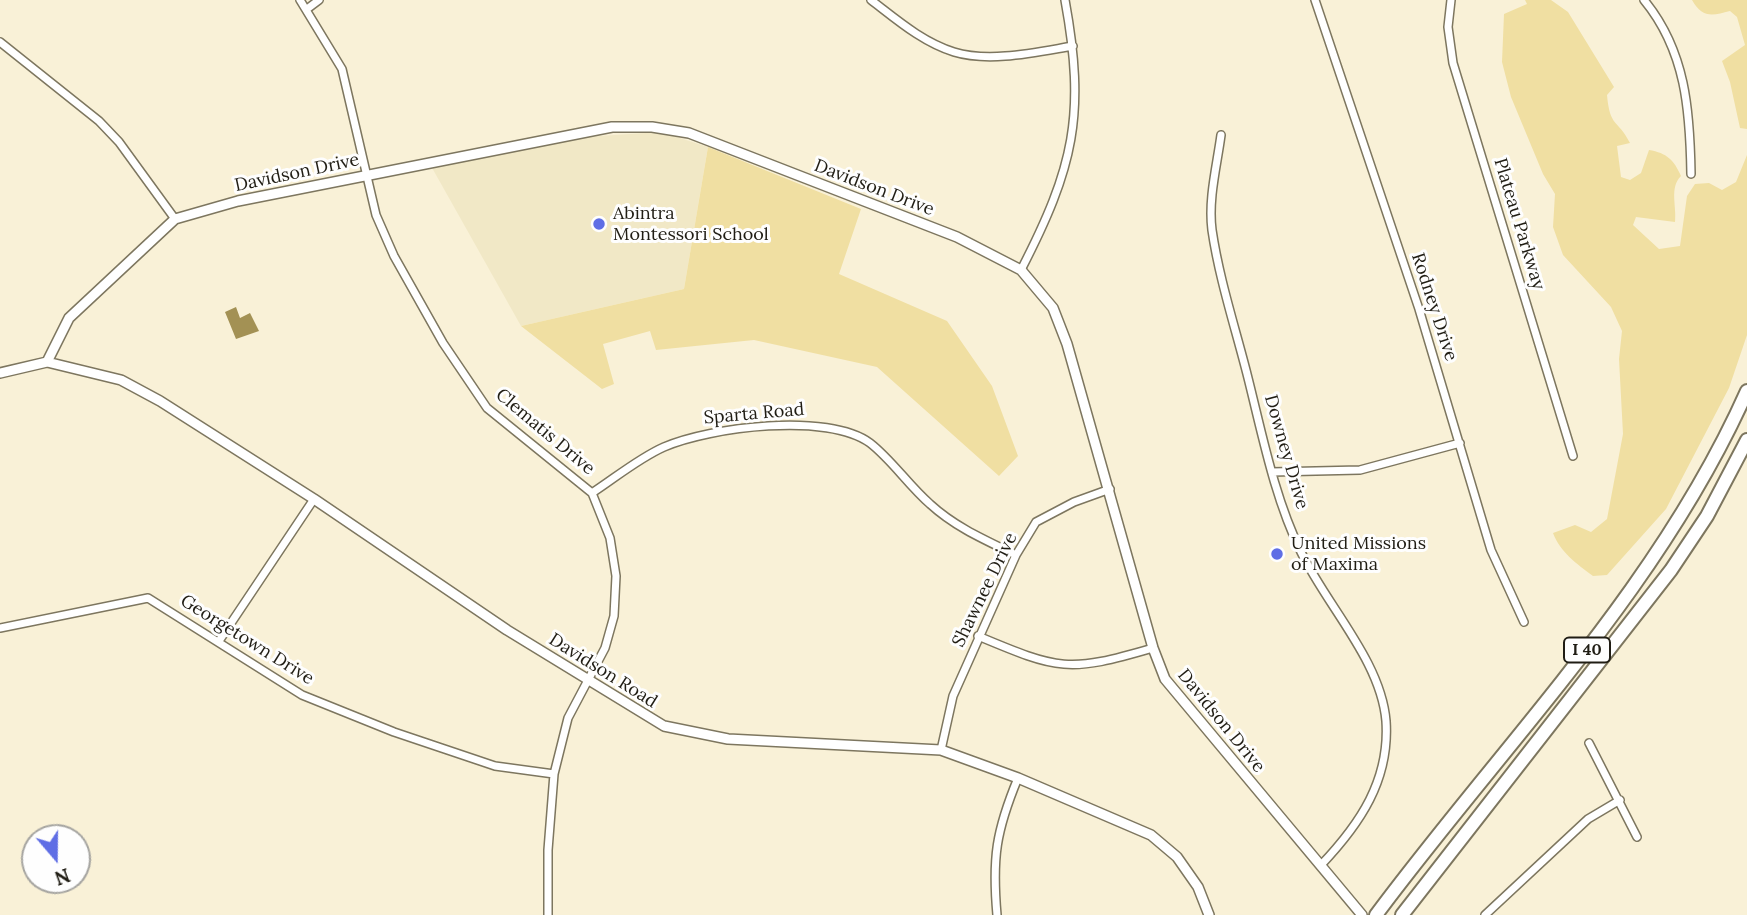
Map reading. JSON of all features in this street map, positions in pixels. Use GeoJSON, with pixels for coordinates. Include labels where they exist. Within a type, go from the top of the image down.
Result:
{"type":"FeatureCollection","features":[{"type":"Feature","properties":{"kind":"highway","name":"I 40"},"geometry":{"type":"LineString","coordinates":[[1376,915],[1559,687],[1661,549],[1691,502],[1747,391]]}},
{"type":"Feature","properties":{"kind":"highway","name":"I 40"},"geometry":{"type":"LineString","coordinates":[[1402,915],[1671,570],[1707,516],[1747,440]]}},
{"type":"Feature","properties":{"kind":"street","name":"Clematis Drive"},"geometry":{"type":"LineString","coordinates":[[300,0],[342,69],[376,215],[394,256],[443,343],[487,408],[592,493],[610,538],[616,591],[605,648],[568,718],[554,774],[548,850],[548,915]]}},
{"type":"Feature","properties":{"kind":"street"},"geometry":{"type":"LineString","coordinates":[[307,9],[319,0]]}},
{"type":"Feature","properties":{"kind":"street"},"geometry":{"type":"LineString","coordinates":[[871,0],[921,37],[953,52],[998,55],[1073,46]]}},
{"type":"Feature","properties":{"kind":"street"},"geometry":{"type":"LineString","coordinates":[[1021,270],[1047,219],[1066,165],[1074,126],[1077,87],[1065,0]]}},
{"type":"Feature","properties":{"kind":"street","name":"Rodney Drive"},"geometry":{"type":"LineString","coordinates":[[1315,0],[1419,309],[1491,550],[1524,622]]}},
{"type":"Feature","properties":{"kind":"street","name":"Plateau Parkway"},"geometry":{"type":"LineString","coordinates":[[1451,0],[1448,27],[1453,63],[1573,456]]}},
{"type":"Feature","properties":{"kind":"street"},"geometry":{"type":"LineString","coordinates":[[1644,0],[1669,38],[1682,74],[1688,101],[1690,174]]}},
{"type":"Feature","properties":{"kind":"street"},"geometry":{"type":"LineString","coordinates":[[0,42],[99,121],[119,142],[175,219]]}},
{"type":"Feature","properties":{"kind":"street","name":"Davidson Drive"},"geometry":{"type":"LineString","coordinates":[[47,362],[69,318],[175,219],[238,201],[612,127],[652,127],[689,133],[957,237],[1021,270],[1053,308],[1068,344],[1153,648],[1165,679],[1362,915]]}},
{"type":"Feature","properties":{"kind":"street","name":"Downey Drive"},"geometry":{"type":"LineString","coordinates":[[1221,135],[1212,228],[1272,472],[1297,543],[1314,578],[1381,687],[1386,722],[1385,757],[1371,802],[1349,836],[1321,865]]}},
{"type":"Feature","properties":{"kind":"street","name":"Davidson Road"},"geometry":{"type":"LineString","coordinates":[[0,373],[47,362],[121,380],[184,415],[508,630],[664,726],[700,735],[760,741],[941,750],[1018,778],[1151,835],[1177,857],[1198,887],[1209,915]]}},
{"type":"Feature","properties":{"kind":"street","name":"Sparta Road"},"geometry":{"type":"LineString","coordinates":[[592,493],[661,448],[695,435],[816,424],[841,428],[870,443],[929,504],[959,528],[1016,555]]}},
{"type":"Feature","properties":{"kind":"street"},"geometry":{"type":"LineString","coordinates":[[1272,472],[1360,470],[1460,443]]}},
{"type":"Feature","properties":{"kind":"street","name":"Shawnee Drive"},"geometry":{"type":"LineString","coordinates":[[941,750],[953,696],[978,636],[1016,555],[1036,522],[1074,502],[1110,489]]}},
{"type":"Feature","properties":{"kind":"street"},"geometry":{"type":"LineString","coordinates":[[219,641],[314,499]]}},
{"type":"Feature","properties":{"kind":"street","name":"Georgetown Drive"},"geometry":{"type":"LineString","coordinates":[[0,628],[148,598],[302,695],[385,728],[495,766],[554,774]]}},
{"type":"Feature","properties":{"kind":"street"},"geometry":{"type":"LineString","coordinates":[[978,636],[1057,666],[1080,667],[1153,648]]}},
{"type":"Feature","properties":{"kind":"street"},"geometry":{"type":"LineString","coordinates":[[1589,743],[1637,837]]}},
{"type":"Feature","properties":{"kind":"street"},"geometry":{"type":"LineString","coordinates":[[998,915],[996,844],[999,822],[1018,778]]}},
{"type":"Feature","properties":{"kind":"street"},"geometry":{"type":"LineString","coordinates":[[1485,915],[1588,819],[1620,800]]}},
{"type":"Feature","properties":{"kind":"shaded area"},"geometry":{"type":"Polygon","coordinates":[[[1525,0],[1551,0],[1568,12],[1614,87],[1607,95],[1610,113],[1630,143],[1617,146],[1621,177],[1630,180],[1641,173],[1649,150],[1665,155],[1678,170],[1681,176],[1674,192],[1675,222],[1636,217],[1633,225],[1659,249],[1680,246],[1687,196],[1695,184],[1709,183],[1722,190],[1736,182],[1747,155],[1747,335],[1729,388],[1666,509],[1607,575],[1593,576],[1581,567],[1565,552],[1553,533],[1575,525],[1591,532],[1607,519],[1623,434],[1619,359],[1622,331],[1611,307],[1563,255],[1553,227],[1555,194],[1543,174],[1511,97],[1502,62],[1504,14],[1527,4],[1525,0]]]}},
{"type":"Feature","properties":{"kind":"shaded area"},"geometry":{"type":"Polygon","coordinates":[[[1692,0],[1747,0],[1747,129],[1740,128],[1730,82],[1722,61],[1745,45],[1737,17],[1730,11],[1704,13],[1692,0]]]}},
{"type":"Feature","properties":{"kind":"shaded area"},"geometry":{"type":"Polygon","coordinates":[[[661,132],[708,147],[684,289],[521,326],[431,166],[584,137],[661,132]]]}},
{"type":"Feature","properties":{"kind":"shaded area"},"geometry":{"type":"Polygon","coordinates":[[[708,147],[861,209],[839,274],[947,321],[992,386],[1018,456],[999,476],[877,367],[754,340],[656,350],[650,331],[603,344],[614,384],[602,389],[521,326],[684,289],[708,147]]]}},
{"type":"Feature","properties":{"kind":"shaded area"},"geometry":{"type":"Polygon","coordinates":[[[236,307],[240,318],[250,313],[259,331],[236,339],[225,312],[236,307]]]}},
{"type":"Feature","properties":{"kind":"place","name":"Abintra Montessori School"},"geometry":{"type":"Point","coordinates":[599,224]}},
{"type":"Feature","properties":{"kind":"place","name":"United Missions of Maxima"},"geometry":{"type":"Point","coordinates":[1277,554]}}]}
